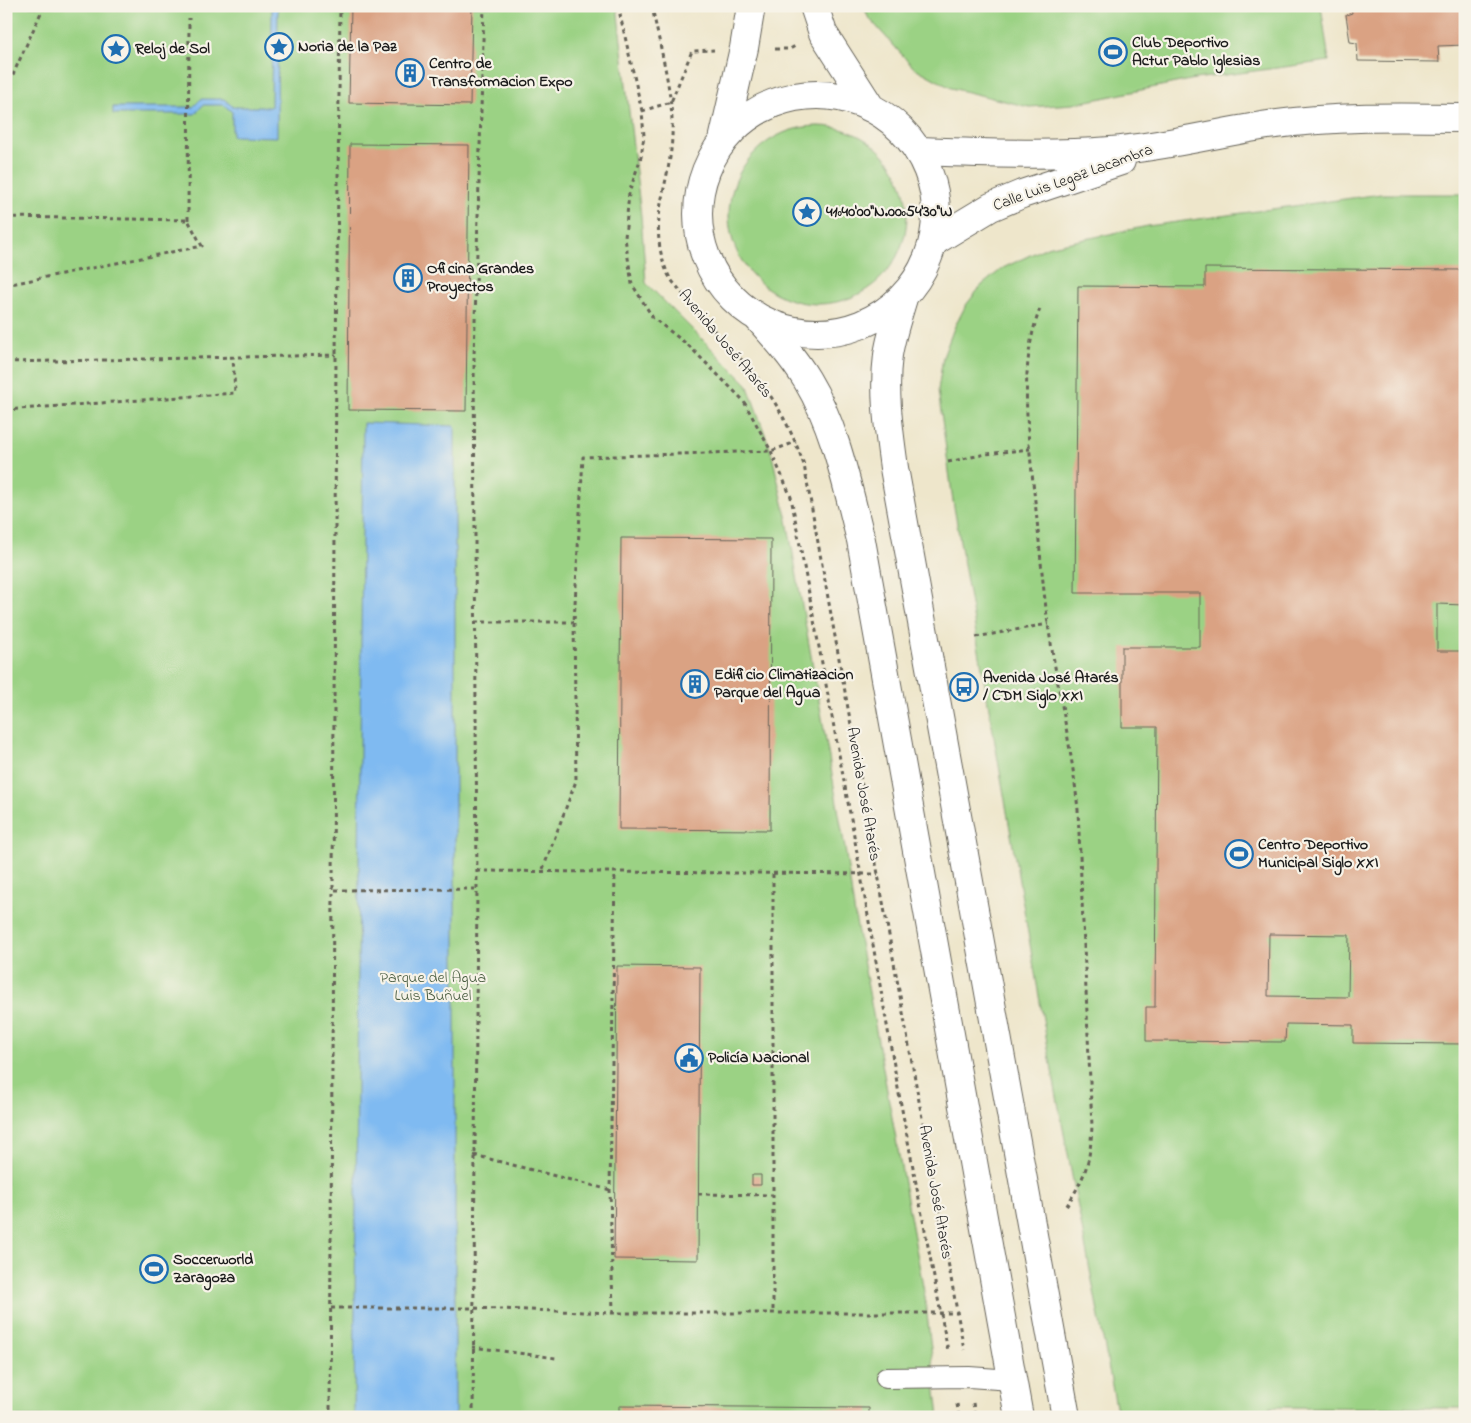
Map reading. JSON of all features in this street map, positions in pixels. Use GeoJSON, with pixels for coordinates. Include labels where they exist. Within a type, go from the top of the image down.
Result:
{"type":"FeatureCollection","features":[{"type":"Feature","properties":{"kind":"main road"},"geometry":{"type":"LineString","coordinates":[[723,140],[744,48],[751,6]]}},
{"type":"Feature","properties":{"kind":"main road"},"geometry":{"type":"LineString","coordinates":[[814,6],[824,33],[871,108]]}},
{"type":"Feature","properties":{"kind":"main road"},"geometry":{"type":"LineString","coordinates":[[757,317],[786,330],[826,332],[850,328],[880,316],[904,295],[922,271],[933,242],[936,211],[931,180],[918,151],[898,126],[871,108],[840,97],[808,95],[776,102],[747,117],[723,140],[706,169],[698,202],[699,236],[710,268],[730,297],[757,317],[793,358],[820,405],[846,483],[861,540],[1019,1417]]}},
{"type":"Feature","properties":{"kind":"main road","name":"Calle Luis Legaz Lacambra"},"geometry":{"type":"LineString","coordinates":[[918,151],[1075,154],[1163,145],[1269,125],[1309,121],[1358,118],[1465,118]]}},
{"type":"Feature","properties":{"kind":"main road","name":"Calle Luis Legaz Lacambra"},"geometry":{"type":"LineString","coordinates":[[933,242],[991,207],[1022,194],[1163,145]]}},
{"type":"Feature","properties":{"kind":"main road"},"geometry":{"type":"LineString","coordinates":[[904,295],[888,354],[886,382],[887,413],[894,468],[1066,1417]]}},
{"type":"Feature","properties":{"kind":"lane"},"geometry":{"type":"LineString","coordinates":[[886,1378],[961,1377],[1012,1380]]}},
{"type":"Feature","properties":{"kind":"path"},"geometry":{"type":"LineString","coordinates":[[6,90],[44,6]]}},
{"type":"Feature","properties":{"kind":"path"},"geometry":{"type":"LineString","coordinates":[[330,1417],[335,890],[336,355],[340,6]]}},
{"type":"Feature","properties":{"kind":"path"},"geometry":{"type":"LineString","coordinates":[[473,1417],[472,1308],[477,889],[474,357],[484,6]]}},
{"type":"Feature","properties":{"kind":"path"},"geometry":{"type":"LineString","coordinates":[[618,6],[642,111],[644,136],[641,157],[629,192],[625,238],[632,284],[653,318],[688,345],[743,400],[772,450],[791,497],[899,1094],[942,1313],[961,1377],[959,1417]]}},
{"type":"Feature","properties":{"kind":"path","name":"Avenida José Atarés"},"geometry":{"type":"LineString","coordinates":[[652,6],[672,116],[672,139],[658,216],[659,252],[668,275],[704,322],[750,368],[778,408],[796,442],[804,465],[957,1313],[961,1377],[975,1417]]}},
{"type":"Feature","properties":{"kind":"path"},"geometry":{"type":"LineString","coordinates":[[6,286],[202,246],[188,220],[189,18]]}},
{"type":"Feature","properties":{"kind":"path"},"geometry":{"type":"LineString","coordinates":[[6,217],[188,220]]}},
{"type":"Feature","properties":{"kind":"path"},"geometry":{"type":"LineString","coordinates":[[1040,309],[1030,340],[1027,366],[1030,449],[1048,624],[1075,775],[1092,1126],[1091,1144],[1084,1177],[1066,1207]]}},
{"type":"Feature","properties":{"kind":"path"},"geometry":{"type":"LineString","coordinates":[[6,362],[336,355]]}},
{"type":"Feature","properties":{"kind":"path"},"geometry":{"type":"LineString","coordinates":[[6,410],[235,393],[233,357]]}},
{"type":"Feature","properties":{"kind":"path"},"geometry":{"type":"LineString","coordinates":[[544,870],[576,781],[574,622],[582,457],[772,450],[796,442]]}},
{"type":"Feature","properties":{"kind":"path"},"geometry":{"type":"LineString","coordinates":[[948,462],[986,454],[1030,449]]}},
{"type":"Feature","properties":{"kind":"path"},"geometry":{"type":"LineString","coordinates":[[475,622],[574,622]]}},
{"type":"Feature","properties":{"kind":"path"},"geometry":{"type":"LineString","coordinates":[[976,637],[1048,624]]}},
{"type":"Feature","properties":{"kind":"path"},"geometry":{"type":"LineString","coordinates":[[477,871],[544,870],[878,874]]}},
{"type":"Feature","properties":{"kind":"path"},"geometry":{"type":"LineString","coordinates":[[613,1313],[610,1190],[615,871]]}},
{"type":"Feature","properties":{"kind":"path"},"geometry":{"type":"LineString","coordinates":[[773,874],[774,1313]]}},
{"type":"Feature","properties":{"kind":"path"},"geometry":{"type":"LineString","coordinates":[[335,890],[477,889]]}},
{"type":"Feature","properties":{"kind":"path"},"geometry":{"type":"LineString","coordinates":[[474,1155],[610,1190]]}},
{"type":"Feature","properties":{"kind":"path"},"geometry":{"type":"LineString","coordinates":[[698,1194],[774,1195]]}},
{"type":"Feature","properties":{"kind":"path"},"geometry":{"type":"LineString","coordinates":[[331,1308],[472,1308],[613,1313],[957,1313]]}},
{"type":"Feature","properties":{"kind":"path"},"geometry":{"type":"LineString","coordinates":[[472,1347],[556,1358]]}},
{"type":"Feature","properties":{"kind":"green space","name":"Parque del Agua Luis Buñuel"},"geometry":{"type":"Polygon","coordinates":[[[6,6],[617,6],[641,216],[646,283],[747,384],[771,451],[787,520],[845,848],[855,916],[925,1297],[939,1417],[6,1417],[6,6]]]}},
{"type":"Feature","properties":{"kind":"green space","name":"Club Deportivo Actur Pablo Iglesias"},"geometry":{"type":"Polygon","coordinates":[[[864,6],[1321,6],[1329,61],[1195,79],[1073,104],[1029,107],[951,88],[913,67],[868,17],[864,6]]]}},
{"type":"Feature","properties":{"kind":"green space"},"geometry":{"type":"Polygon","coordinates":[[[827,126],[860,136],[875,146],[887,158],[897,173],[903,189],[906,198],[906,232],[897,257],[887,272],[875,284],[860,294],[835,303],[809,304],[776,294],[761,284],[749,272],[739,257],[730,232],[729,206],[739,173],[749,158],[761,146],[776,136],[801,127],[827,126]]]}},
{"type":"Feature","properties":{"kind":"green space","name":"Centro Deportivo Municipal Siglo XXI"},"geometry":{"type":"Polygon","coordinates":[[[1381,194],[1465,194],[1465,1408],[1270,1407],[1273,1417],[1118,1417],[1052,1071],[953,501],[938,390],[943,357],[954,328],[966,305],[982,285],[1003,268],[1047,247],[1148,226],[1381,194]]]}},
{"type":"Feature","properties":{"kind":"water"},"geometry":{"type":"Polygon","coordinates":[[[272,6],[278,6],[277,137],[232,136],[232,112],[224,105],[203,105],[195,114],[113,114],[113,107],[193,107],[201,99],[224,99],[233,107],[271,107],[272,6]]]}},
{"type":"Feature","properties":{"kind":"water"},"geometry":{"type":"Polygon","coordinates":[[[363,423],[455,426],[455,1417],[354,1417],[363,423]]]}},
{"type":"Feature","properties":{"kind":"building","name":"Centro de Transformacion Expo"},"geometry":{"type":"Polygon","coordinates":[[[351,6],[472,6],[470,105],[349,103],[351,6]]]}},
{"type":"Feature","properties":{"kind":"building"},"geometry":{"type":"Polygon","coordinates":[[[1351,6],[1465,6],[1465,45],[1438,46],[1439,62],[1358,61],[1357,43],[1350,42],[1346,15],[1352,13],[1351,6]]]}},
{"type":"Feature","properties":{"kind":"building","name":"Oficina Grandes Proyectos"},"geometry":{"type":"Polygon","coordinates":[[[350,144],[469,145],[466,411],[348,410],[350,144]]]}},
{"type":"Feature","properties":{"kind":"building"},"geometry":{"type":"Polygon","coordinates":[[[1205,268],[1465,270],[1465,605],[1437,604],[1437,651],[1465,651],[1465,1044],[1353,1043],[1353,1025],[1286,1024],[1285,1042],[1146,1041],[1146,1007],[1155,1007],[1157,727],[1122,727],[1122,647],[1200,647],[1200,593],[1075,593],[1078,286],[1205,287],[1205,268]],[[1269,934],[1268,996],[1348,997],[1349,935],[1269,934]]]}},
{"type":"Feature","properties":{"kind":"building","name":"Edificio Climatizacion Parque del Agua"},"geometry":{"type":"Polygon","coordinates":[[[621,538],[771,539],[770,830],[619,829],[621,538]]]}},
{"type":"Feature","properties":{"kind":"building"},"geometry":{"type":"Polygon","coordinates":[[[617,966],[700,967],[698,1260],[614,1259],[617,966]]]}},
{"type":"Feature","properties":{"kind":"building"},"geometry":{"type":"Polygon","coordinates":[[[752,1175],[761,1175],[761,1185],[752,1185],[752,1175]]]}},
{"type":"Feature","properties":{"kind":"building"},"geometry":{"type":"Polygon","coordinates":[[[619,1406],[869,1408],[869,1417],[619,1417],[619,1406]]]}},
{"type":"Feature","properties":{"kind":"place","name":"Noria de la Paz"},"geometry":{"type":"Point","coordinates":[279,47]}},
{"type":"Feature","properties":{"kind":"place","name":"Reloj de Sol"},"geometry":{"type":"Point","coordinates":[116,49]}},
{"type":"Feature","properties":{"kind":"place","name":"Club Deportivo Actur Pablo Iglesias"},"geometry":{"type":"Point","coordinates":[1113,52]}},
{"type":"Feature","properties":{"kind":"place","name":"Centro de Transformacion Expo"},"geometry":{"type":"Point","coordinates":[410,73]}},
{"type":"Feature","properties":{"kind":"place","name":"41º40'00''N.00º54'30''W"},"geometry":{"type":"Point","coordinates":[807,212]}},
{"type":"Feature","properties":{"kind":"place","name":"Oficina Grandes Proyectos"},"geometry":{"type":"Point","coordinates":[408,278]}},
{"type":"Feature","properties":{"kind":"place","name":"Edificio Climatizacion Parque del Agua"},"geometry":{"type":"Point","coordinates":[695,684]}},
{"type":"Feature","properties":{"kind":"place","name":"Avenida José Atarés / CDM Siglo XXI"},"geometry":{"type":"Point","coordinates":[964,687]}},
{"type":"Feature","properties":{"kind":"place","name":"Centro Deportivo Municipal Siglo XXI"},"geometry":{"type":"Point","coordinates":[1239,854]}},
{"type":"Feature","properties":{"kind":"place","name":"Policía Nacional"},"geometry":{"type":"Point","coordinates":[689,1058]}},
{"type":"Feature","properties":{"kind":"place","name":"Soccerworld Zaragoza"},"geometry":{"type":"Point","coordinates":[154,1269]}}]}
